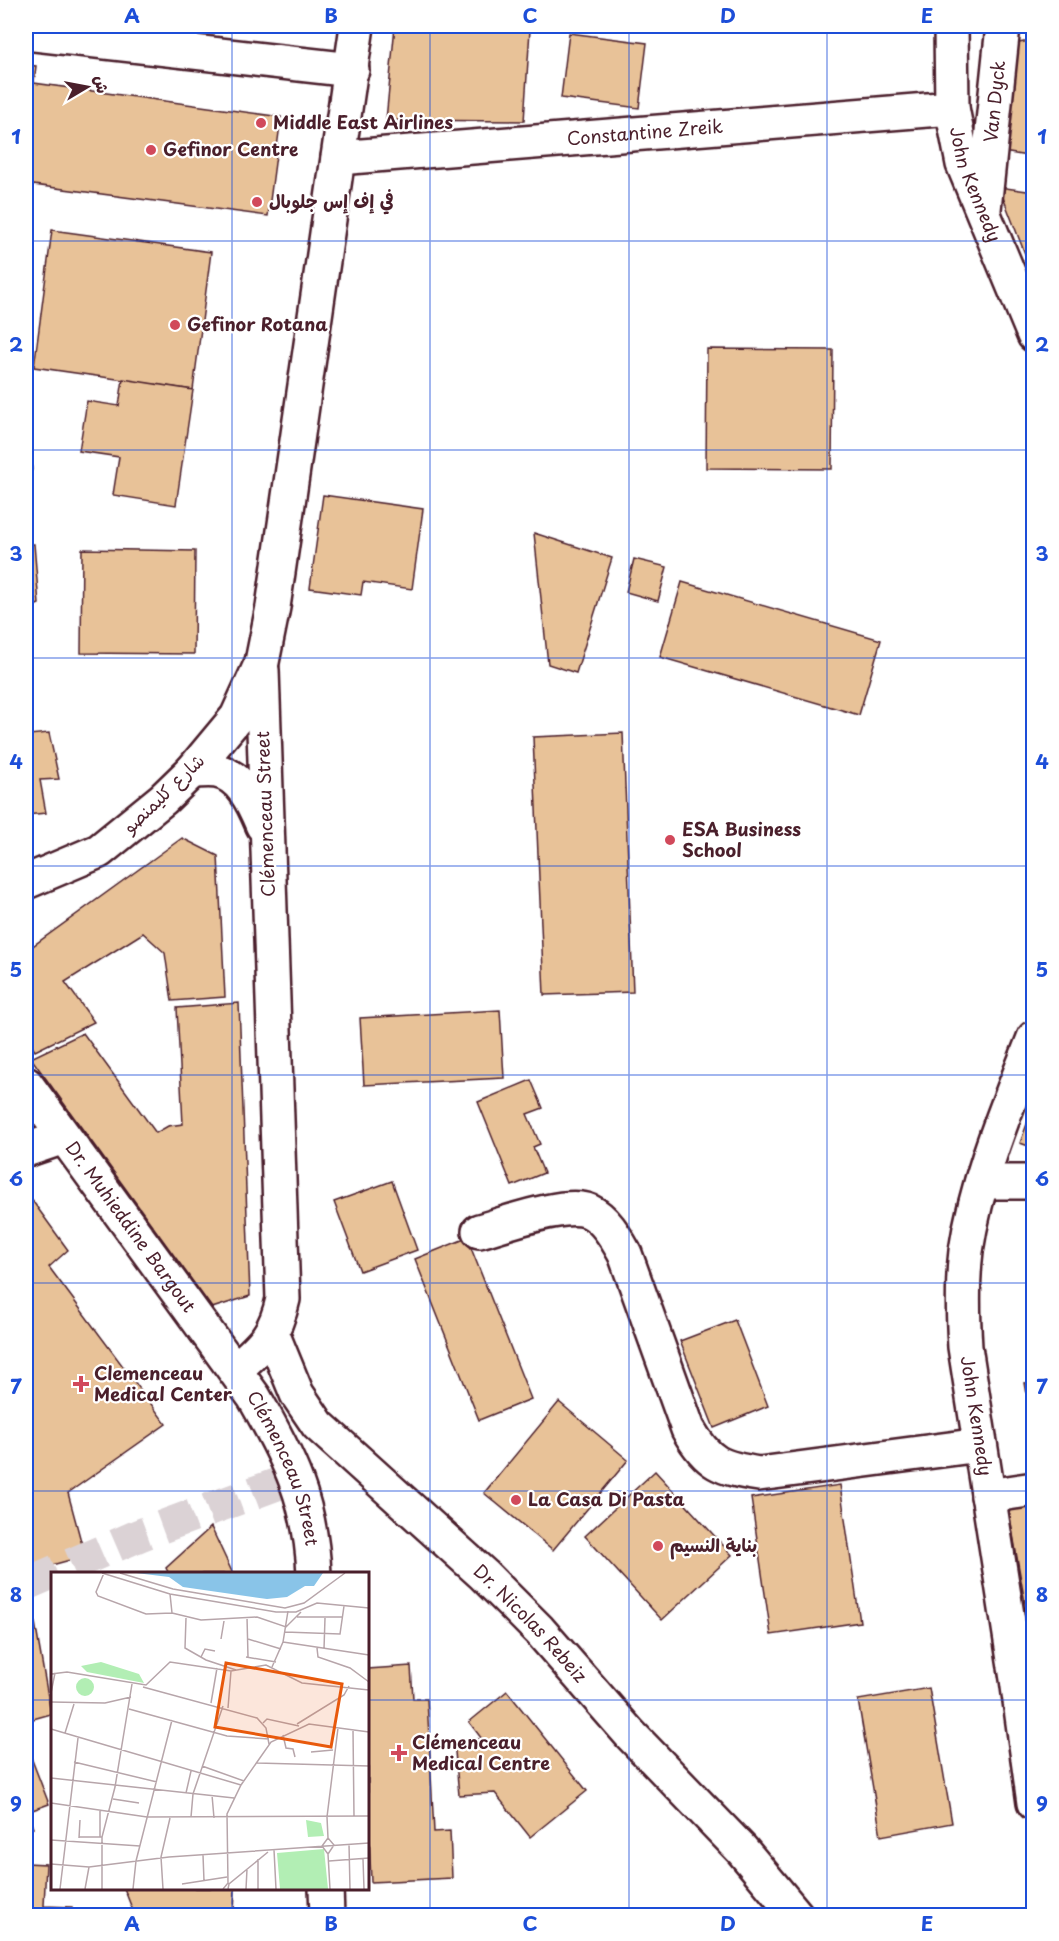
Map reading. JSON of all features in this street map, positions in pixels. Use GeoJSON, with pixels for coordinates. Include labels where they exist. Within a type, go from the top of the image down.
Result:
{"type":"FeatureCollection","features":[{"type":"Feature","properties":{"kind":"street","name":"Clémenceau Street"},"geometry":{"type":"LineString","coordinates":[[314,1572],[308,1518],[296,1477],[277,1437],[235,1370],[272,1333],[279,1318],[283,1299],[262,662],[273,607],[357,26]]}},
{"type":"Feature","properties":{"kind":"street","name":"John Kennedy"},"geometry":{"type":"LineString","coordinates":[[951,26],[952,108],[963,164],[1034,335]]}},
{"type":"Feature","properties":{"kind":"street","name":"Van Dyck"},"geometry":{"type":"LineString","coordinates":[[983,214],[1003,26]]}},
{"type":"Feature","properties":{"kind":"street"},"geometry":{"type":"LineString","coordinates":[[26,33],[350,80]]}},
{"type":"Feature","properties":{"kind":"street"},"geometry":{"type":"LineString","coordinates":[[26,53],[350,80]]}},
{"type":"Feature","properties":{"kind":"street","name":"Constantine Zreik"},"geometry":{"type":"LineString","coordinates":[[338,158],[952,108]]}},
{"type":"Feature","properties":{"kind":"street","name":"شارع كليمنصو"},"geometry":{"type":"LineString","coordinates":[[26,882],[99,851],[163,800],[192,771],[237,717],[262,662]]}},
{"type":"Feature","properties":{"kind":"street"},"geometry":{"type":"LineString","coordinates":[[192,771],[217,771],[231,776],[254,804],[267,833]]}},
{"type":"Feature","properties":{"kind":"street"},"geometry":{"type":"LineString","coordinates":[[26,906],[99,851]]}},
{"type":"Feature","properties":{"kind":"street"},"geometry":{"type":"LineString","coordinates":[[26,864],[66,865]]}},
{"type":"Feature","properties":{"kind":"street","name":"John Kennedy"},"geometry":{"type":"LineString","coordinates":[[1034,1038],[999,1126],[982,1182],[966,1250],[963,1281],[965,1347],[1034,1803]]}},
{"type":"Feature","properties":{"kind":"street","name":"Dr. Muhieddine Bargout"},"geometry":{"type":"LineString","coordinates":[[26,1084],[235,1370]]}},
{"type":"Feature","properties":{"kind":"street"},"geometry":{"type":"LineString","coordinates":[[26,1150],[64,1137]]}},
{"type":"Feature","properties":{"kind":"street"},"geometry":{"type":"LineString","coordinates":[[982,1182],[1034,1182]]}},
{"type":"Feature","properties":{"kind":"street"},"geometry":{"type":"LineString","coordinates":[[479,1231],[566,1208],[588,1210],[599,1217],[613,1233],[625,1254],[688,1429],[696,1443],[714,1461],[737,1472],[759,1474],[980,1445]]}},
{"type":"Feature","properties":{"kind":"street","name":"Dr. Nicolas Rebeiz"},"geometry":{"type":"LineString","coordinates":[[272,1333],[297,1394],[318,1425],[484,1575],[539,1630],[630,1734],[742,1850],[797,1916]]}},
{"type":"Feature","properties":{"kind":"street"},"geometry":{"type":"LineString","coordinates":[[988,1496],[1034,1489]]}},
{"type":"Feature","properties":{"kind":"street"},"geometry":{"type":"LineString","coordinates":[[326,1890],[327,1916]]}},
{"type":"Feature","properties":{"kind":"building"},"geometry":{"type":"Polygon","coordinates":[[[395,26],[471,26],[530,30],[524,121],[386,120],[395,26]]]}},
{"type":"Feature","properties":{"kind":"building"},"geometry":{"type":"Polygon","coordinates":[[[569,33],[647,43],[639,108],[561,98],[569,33]]]}},
{"type":"Feature","properties":{"kind":"building"},"geometry":{"type":"Polygon","coordinates":[[[1034,40],[1034,157],[1003,152],[1009,45],[1034,40]]]}},
{"type":"Feature","properties":{"kind":"building","name":"Gefinor Centre"},"geometry":{"type":"Polygon","coordinates":[[[26,65],[36,66],[34,83],[281,117],[268,216],[26,184],[26,65]]]}},
{"type":"Feature","properties":{"kind":"building"},"geometry":{"type":"Polygon","coordinates":[[[999,187],[1034,192],[1034,277],[999,187]]]}},
{"type":"Feature","properties":{"kind":"building"},"geometry":{"type":"Polygon","coordinates":[[[52,230],[211,252],[193,390],[34,367],[52,230]]]}},
{"type":"Feature","properties":{"kind":"building"},"geometry":{"type":"Polygon","coordinates":[[[707,349],[833,350],[832,469],[706,468],[707,349]]]}},
{"type":"Feature","properties":{"kind":"building"},"geometry":{"type":"Polygon","coordinates":[[[123,379],[193,390],[176,505],[113,495],[119,457],[79,451],[87,401],[119,406],[123,379]]]}},
{"type":"Feature","properties":{"kind":"building"},"geometry":{"type":"Polygon","coordinates":[[[26,440],[29,440],[32,470],[26,473],[26,440]]]}},
{"type":"Feature","properties":{"kind":"building"},"geometry":{"type":"Polygon","coordinates":[[[323,495],[423,509],[412,589],[363,582],[361,595],[310,588],[323,495]]]}},
{"type":"Feature","properties":{"kind":"building"},"geometry":{"type":"Polygon","coordinates":[[[534,533],[612,558],[576,673],[548,664],[534,533]]]}},
{"type":"Feature","properties":{"kind":"building"},"geometry":{"type":"Polygon","coordinates":[[[26,544],[34,544],[39,604],[27,609],[32,637],[26,638],[26,544]]]}},
{"type":"Feature","properties":{"kind":"building"},"geometry":{"type":"Polygon","coordinates":[[[82,549],[195,551],[194,654],[81,653],[82,549]]]}},
{"type":"Feature","properties":{"kind":"building"},"geometry":{"type":"Polygon","coordinates":[[[634,559],[667,567],[658,601],[626,592],[634,559]]]}},
{"type":"Feature","properties":{"kind":"building"},"geometry":{"type":"Polygon","coordinates":[[[682,582],[881,640],[859,715],[660,657],[682,582]]]}},
{"type":"Feature","properties":{"kind":"building"},"geometry":{"type":"Polygon","coordinates":[[[26,720],[29,735],[49,733],[59,779],[40,780],[46,813],[26,815],[26,720]]]}},
{"type":"Feature","properties":{"kind":"building"},"geometry":{"type":"Polygon","coordinates":[[[623,733],[633,992],[544,995],[533,737],[623,733]]]}},
{"type":"Feature","properties":{"kind":"building"},"geometry":{"type":"Polygon","coordinates":[[[182,838],[218,856],[225,997],[172,1001],[165,953],[143,933],[65,982],[94,1022],[35,1051],[26,1037],[26,951],[182,838]]]}},
{"type":"Feature","properties":{"kind":"building"},"geometry":{"type":"Polygon","coordinates":[[[239,1003],[250,1296],[212,1308],[31,1058],[83,1033],[156,1133],[168,1126],[183,1124],[177,1008],[239,1003]]]}},
{"type":"Feature","properties":{"kind":"building"},"geometry":{"type":"Polygon","coordinates":[[[500,1010],[504,1078],[364,1085],[360,1018],[500,1010]]]}},
{"type":"Feature","properties":{"kind":"building"},"geometry":{"type":"Polygon","coordinates":[[[531,1080],[543,1108],[527,1114],[540,1144],[533,1147],[544,1173],[512,1186],[478,1102],[531,1080]]]}},
{"type":"Feature","properties":{"kind":"building"},"geometry":{"type":"Polygon","coordinates":[[[1034,1105],[1034,1148],[1020,1143],[1034,1105]]]}},
{"type":"Feature","properties":{"kind":"building"},"geometry":{"type":"Polygon","coordinates":[[[392,1181],[417,1250],[360,1271],[334,1202],[392,1181]]]}},
{"type":"Feature","properties":{"kind":"building","name":"Clemenceau Medical Center"},"geometry":{"type":"Polygon","coordinates":[[[26,1192],[68,1250],[49,1267],[166,1424],[68,1493],[85,1556],[26,1572],[26,1192]]]}},
{"type":"Feature","properties":{"kind":"building"},"geometry":{"type":"Polygon","coordinates":[[[467,1238],[531,1399],[479,1420],[415,1259],[467,1238]]]}},
{"type":"Feature","properties":{"kind":"building"},"geometry":{"type":"Polygon","coordinates":[[[735,1320],[768,1406],[714,1428],[680,1341],[735,1320]]]}},
{"type":"Feature","properties":{"kind":"building"},"geometry":{"type":"Polygon","coordinates":[[[1034,1382],[1034,1433],[1025,1383],[1034,1382]]]}},
{"type":"Feature","properties":{"kind":"building"},"geometry":{"type":"Polygon","coordinates":[[[559,1402],[628,1460],[553,1550],[484,1493],[559,1402]]]}},
{"type":"Feature","properties":{"kind":"building","name":"بناية النسيم"},"geometry":{"type":"Polygon","coordinates":[[[655,1471],[732,1555],[662,1620],[585,1536],[655,1471]]]}},
{"type":"Feature","properties":{"kind":"building"},"geometry":{"type":"Polygon","coordinates":[[[840,1485],[860,1622],[771,1635],[751,1498],[840,1485]]]}},
{"type":"Feature","properties":{"kind":"building"},"geometry":{"type":"Polygon","coordinates":[[[1034,1495],[1034,1632],[1030,1632],[1007,1500],[1034,1495]]]}},
{"type":"Feature","properties":{"kind":"building"},"geometry":{"type":"Polygon","coordinates":[[[211,1527],[232,1572],[168,1572],[166,1568],[211,1527]]]}},
{"type":"Feature","properties":{"kind":"building"},"geometry":{"type":"Polygon","coordinates":[[[33,1611],[51,1714],[26,1721],[26,1612],[33,1611]]]}},
{"type":"Feature","properties":{"kind":"building","name":"Clémenceau Medical Centre"},"geometry":{"type":"Polygon","coordinates":[[[411,1666],[413,1699],[427,1699],[434,1832],[450,1831],[452,1878],[371,1882],[369,1669],[411,1666]]]}},
{"type":"Feature","properties":{"kind":"building"},"geometry":{"type":"Polygon","coordinates":[[[929,1688],[952,1823],[881,1836],[858,1700],[929,1688]]]}},
{"type":"Feature","properties":{"kind":"building"},"geometry":{"type":"Polygon","coordinates":[[[507,1691],[587,1791],[530,1837],[495,1793],[459,1795],[454,1741],[482,1739],[469,1722],[507,1691]]]}},
{"type":"Feature","properties":{"kind":"building"},"geometry":{"type":"Polygon","coordinates":[[[27,1747],[49,1804],[27,1812],[33,1828],[26,1831],[27,1747]]]}},
{"type":"Feature","properties":{"kind":"building"},"geometry":{"type":"Polygon","coordinates":[[[26,1863],[46,1864],[44,1906],[72,1907],[72,1916],[26,1916],[26,1863]]]}},
{"type":"Feature","properties":{"kind":"building"},"geometry":{"type":"Polygon","coordinates":[[[125,1890],[235,1890],[234,1916],[135,1916],[125,1890]]]}},
{"type":"Feature","properties":{"kind":"tunnel"},"geometry":{"type":"LineString","coordinates":[[54,1572],[140,1535],[296,1477]]}},
{"type":"Feature","properties":{"kind":"tunnel"},"geometry":{"type":"LineString","coordinates":[[26,1584],[51,1573]]}},
{"type":"Feature","properties":{"kind":"place","name":"Middle East Airlines"},"geometry":{"type":"Point","coordinates":[261,123]}},
{"type":"Feature","properties":{"kind":"place","name":"Gefinor Centre"},"geometry":{"type":"Point","coordinates":[151,150]}},
{"type":"Feature","properties":{"kind":"place","name":"في إف إس جلوبال"},"geometry":{"type":"Point","coordinates":[257,202]}},
{"type":"Feature","properties":{"kind":"place","name":"Gefinor Rotana"},"geometry":{"type":"Point","coordinates":[175,325]}},
{"type":"Feature","properties":{"kind":"place","name":"ESA Business School"},"geometry":{"type":"Point","coordinates":[670,840]}},
{"type":"Feature","properties":{"kind":"place","name":"Clemenceau Medical Center"},"geometry":{"type":"Point","coordinates":[81,1384]}},
{"type":"Feature","properties":{"kind":"place","name":"La Casa Di Pasta"},"geometry":{"type":"Point","coordinates":[516,1500]}},
{"type":"Feature","properties":{"kind":"place","name":"بناية النسيم"},"geometry":{"type":"Point","coordinates":[658,1546]}},
{"type":"Feature","properties":{"kind":"place","name":"Clémenceau Medical Centre"},"geometry":{"type":"Point","coordinates":[399,1753]}}]}
